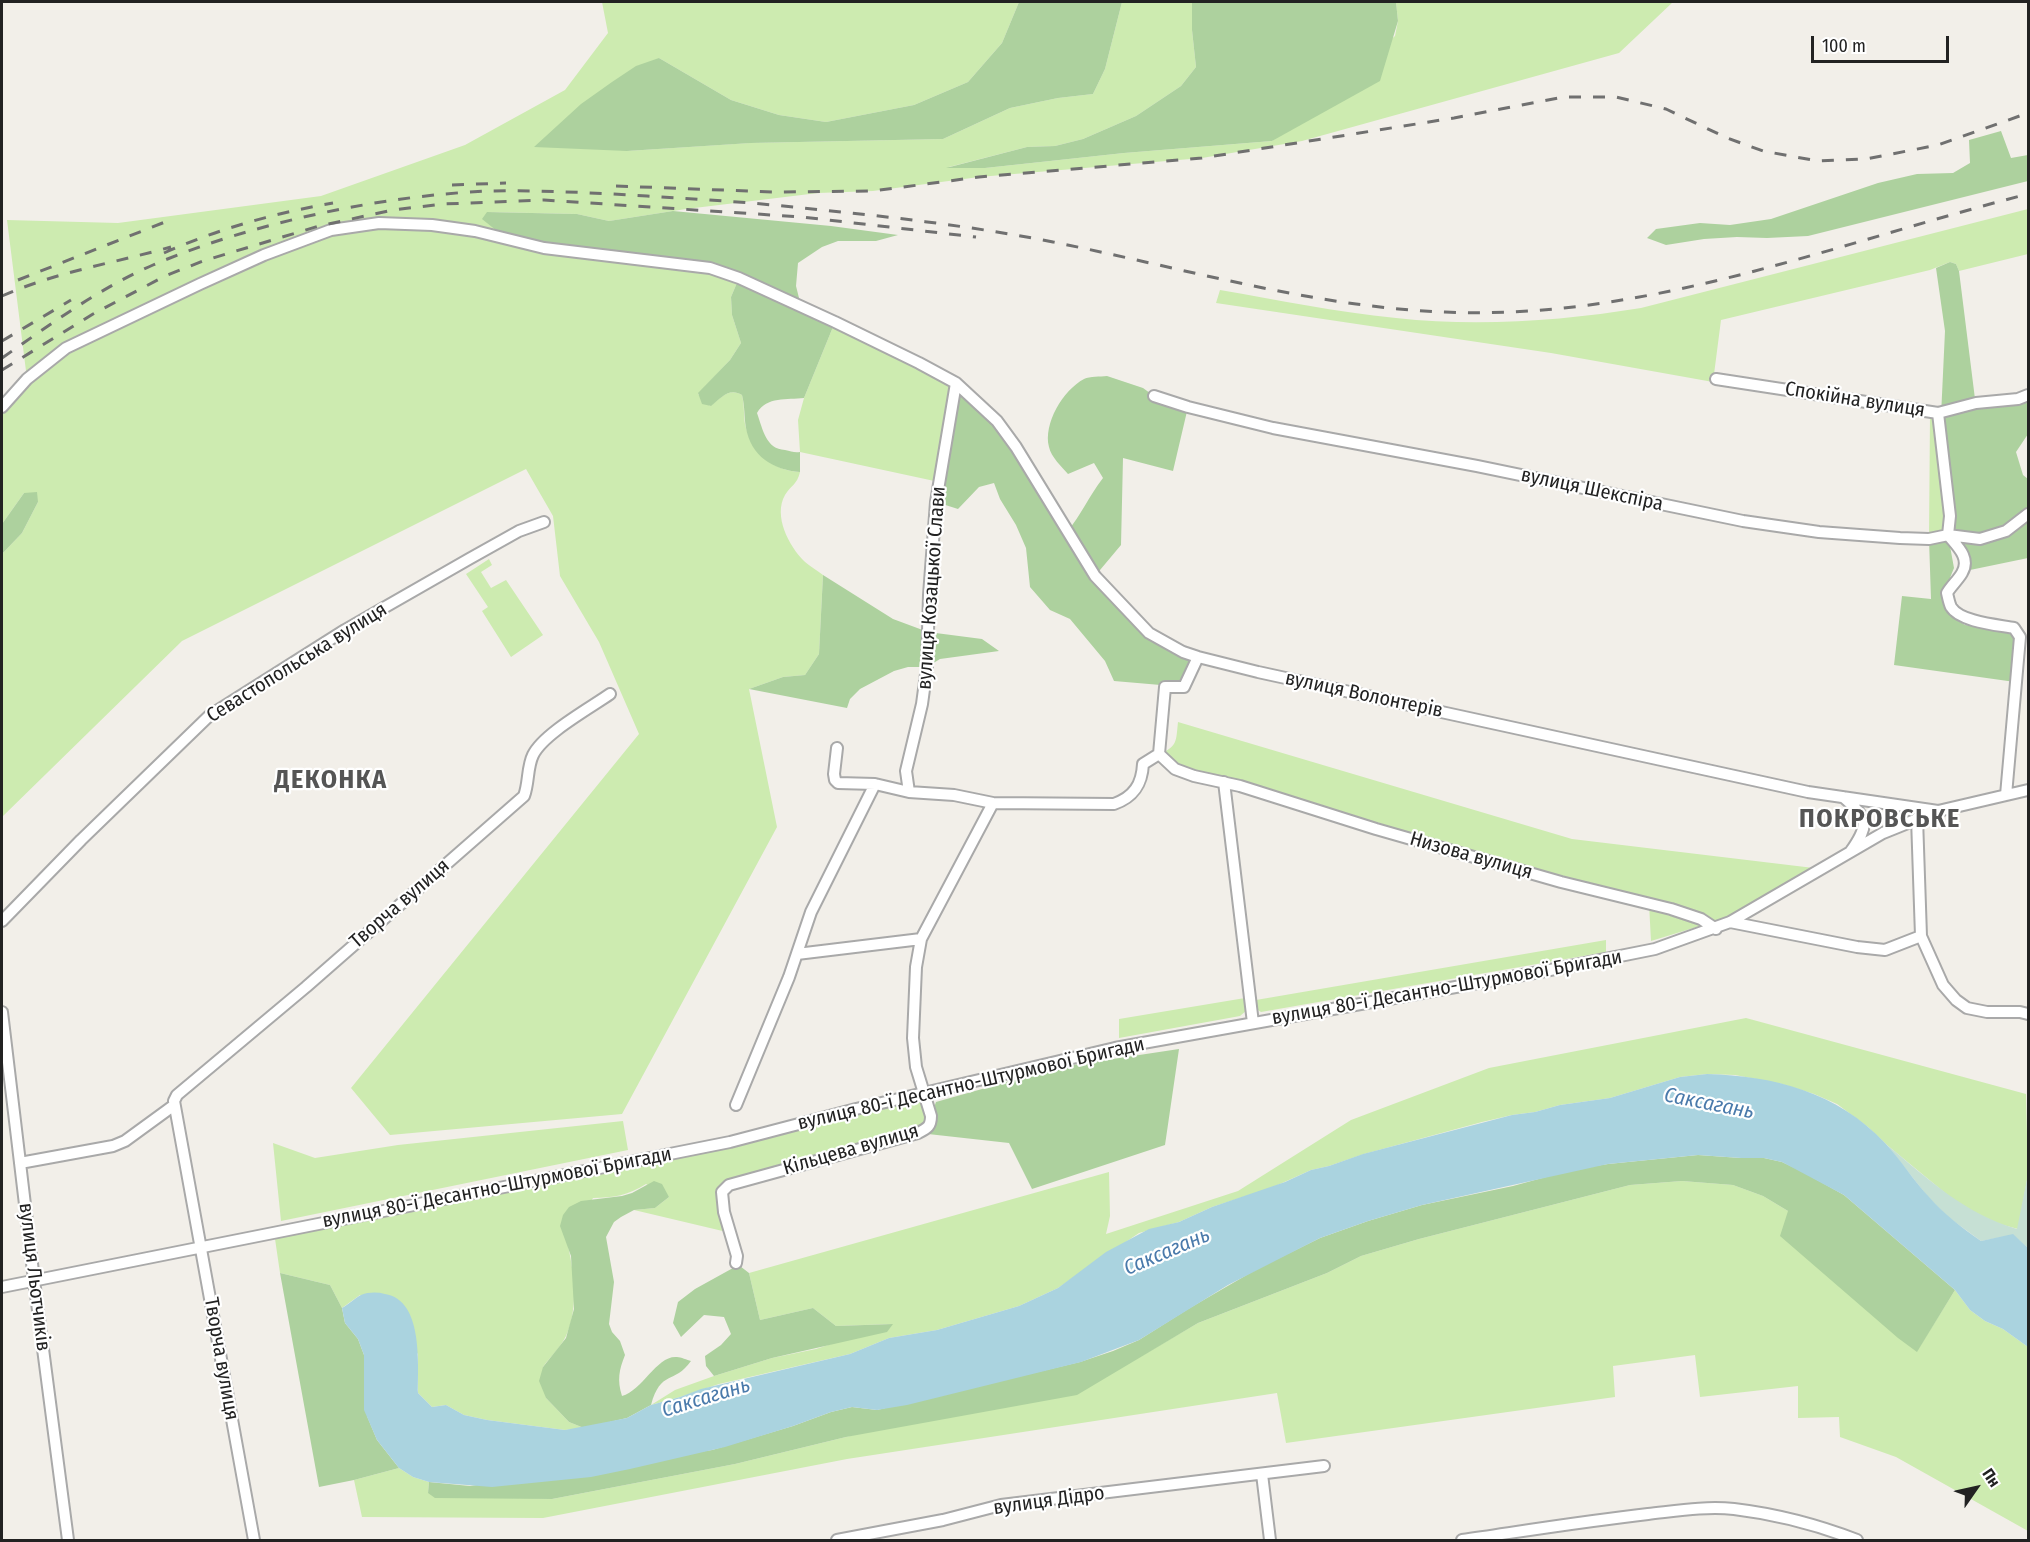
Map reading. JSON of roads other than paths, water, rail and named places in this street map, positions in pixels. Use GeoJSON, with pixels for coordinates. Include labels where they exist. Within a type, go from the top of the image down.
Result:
{"type":"FeatureCollection","features":[{"type":"Feature","properties":{"kind":"street","name":"вулиця Волонтерів"},"geometry":{"type":"LineString","coordinates":[[2,407],[27,379],[66,348],[264,255],[331,230],[379,223],[432,225],[475,231],[544,248],[710,268],[739,278],[835,322],[956,383],[997,421],[1016,447],[1095,576],[1149,633],[1183,652],[1258,672],[1777,786],[1843,797],[1938,811],[2028,790]]}},
{"type":"Feature","properties":{"kind":"street","name":"Спокійна вулиця"},"geometry":{"type":"LineString","coordinates":[[1716,379],[1938,413],[1976,403],[2018,399],[2028,395]]}},
{"type":"Feature","properties":{"kind":"street","name":"вулиця Козацької Слави"},"geometry":{"type":"LineString","coordinates":[[909,792],[906,771],[922,704],[927,667],[929,595],[936,502],[956,383]]}},
{"type":"Feature","properties":{"kind":"street","name":"вулиця Шекспіра"},"geometry":{"type":"LineString","coordinates":[[1155,396],[1188,407],[1272,428],[1477,466],[1743,521],[1900,538],[1929,539],[1948,535],[1980,539],[1995,535],[2015,525],[2028,514]]}},
{"type":"Feature","properties":{"kind":"street"},"geometry":{"type":"LineString","coordinates":[[1938,413],[1950,516],[1948,535],[1962,553],[1966,563],[1962,574],[1947,593],[1950,606],[1957,614],[1969,619],[2014,628],[2020,637],[2006,795]]}},
{"type":"Feature","properties":{"kind":"street","name":"Севастопольська вулиця"},"geometry":{"type":"LineString","coordinates":[[2,921],[208,716],[345,630],[519,531],[544,522]]}},
{"type":"Feature","properties":{"kind":"street"},"geometry":{"type":"LineString","coordinates":[[837,748],[835,780],[846,784],[875,784],[909,792],[954,795],[993,803],[1114,804],[1124,801],[1133,793],[1140,784],[1143,764],[1159,754],[1165,687],[1184,687],[1198,657]]}},
{"type":"Feature","properties":{"kind":"street","name":"Творча вулиця"},"geometry":{"type":"LineString","coordinates":[[254,1540],[173,1106],[177,1095],[306,987],[524,796],[528,787],[532,755],[543,740],[610,694]]}},
{"type":"Feature","properties":{"kind":"street","name":"Низова вулиця"},"geometry":{"type":"LineString","coordinates":[[1159,754],[1175,769],[1194,776],[1224,782],[1376,829],[1561,882],[1671,909],[1701,919],[1716,929]]}},
{"type":"Feature","properties":{"kind":"street"},"geometry":{"type":"LineString","coordinates":[[1224,782],[1253,1023]]}},
{"type":"Feature","properties":{"kind":"street"},"geometry":{"type":"LineString","coordinates":[[736,1105],[797,954],[811,912],[875,784]]}},
{"type":"Feature","properties":{"kind":"street"},"geometry":{"type":"LineString","coordinates":[[1843,797],[1859,810],[1864,822],[1862,836],[1850,854]]}},
{"type":"Feature","properties":{"kind":"street","name":"Кільцева вулиця"},"geometry":{"type":"LineString","coordinates":[[736,1263],[737,1256],[722,1203],[722,1192],[729,1185],[928,1129],[931,1124],[931,1116],[916,1067],[913,1038],[915,967],[921,939],[993,803]]}},
{"type":"Feature","properties":{"kind":"street","name":"вулиця 80-ї Десантно-Штурмової Бригади"},"geometry":{"type":"LineString","coordinates":[[2,1287],[730,1142],[856,1109],[1115,1048],[1605,960],[1655,949],[1716,929],[1883,833],[1938,811]]}},
{"type":"Feature","properties":{"kind":"street"},"geometry":{"type":"LineString","coordinates":[[1917,818],[1921,936],[1943,985],[1956,1000],[1967,1008],[1987,1012],[2028,1014]]}},
{"type":"Feature","properties":{"kind":"street"},"geometry":{"type":"LineString","coordinates":[[1730,922],[1857,947],[1885,950],[1921,936]]}},
{"type":"Feature","properties":{"kind":"street"},"geometry":{"type":"LineString","coordinates":[[797,954],[921,939]]}},
{"type":"Feature","properties":{"kind":"street","name":"вулиця Льотчиків"},"geometry":{"type":"LineString","coordinates":[[2,1012],[68,1540]]}},
{"type":"Feature","properties":{"kind":"street","name":"Творча вулиця"},"geometry":{"type":"LineString","coordinates":[[20,1163],[113,1146],[173,1106]]}},
{"type":"Feature","properties":{"kind":"street","name":"вулиця Дідро"},"geometry":{"type":"LineString","coordinates":[[837,1540],[855,1539],[1001,1505],[1324,1466]]}},
{"type":"Feature","properties":{"kind":"street"},"geometry":{"type":"LineString","coordinates":[[1262,1474],[1270,1540]]}},
{"type":"Feature","properties":{"kind":"street"},"geometry":{"type":"LineString","coordinates":[[1462,1540],[1606,1518],[1694,1509],[1733,1509],[1769,1515],[1823,1528],[1857,1540]]}},
{"type":"Feature","properties":{"kind":"water","name":"Саксагань"},"geometry":{"type":"Polygon","coordinates":[[[1707,1074],[1757,1078],[1781,1083],[1826,1099],[1866,1125],[1885,1143],[1935,1203],[1974,1236],[1981,1241],[2013,1234],[2028,1248],[2028,1347],[1970,1310],[1955,1290],[1844,1195],[1782,1162],[1764,1158],[1698,1155],[1608,1164],[1422,1205],[1320,1238],[1228,1285],[1139,1340],[1081,1362],[907,1405],[877,1410],[852,1407],[725,1447],[591,1477],[492,1487],[429,1482],[413,1477],[399,1468],[377,1440],[364,1410],[364,1355],[358,1339],[345,1323],[342,1308],[361,1295],[373,1293],[385,1294],[397,1299],[406,1308],[416,1334],[418,1393],[432,1407],[446,1405],[464,1415],[487,1420],[565,1430],[627,1418],[651,1405],[701,1389],[850,1354],[889,1338],[937,1330],[1019,1306],[1058,1288],[1106,1252],[1149,1229],[1179,1222],[1212,1207],[1285,1182],[1311,1170],[1512,1115],[1610,1098],[1680,1077],[1707,1074]]]}},
{"type":"Feature","properties":{"kind":"railway"},"geometry":{"type":"LineString","coordinates":[[616,186],[774,192],[873,191],[979,177],[1202,158],[1454,118],[1564,97],[1616,97],[1666,109],[1727,138],[1763,151],[1818,161],[1866,159],[1938,145],[2028,113]]}},
{"type":"Feature","properties":{"kind":"railway"},"geometry":{"type":"LineString","coordinates":[[452,185],[506,183]]}},
{"type":"Feature","properties":{"kind":"railway"},"geometry":{"type":"LineString","coordinates":[[2,358],[113,285],[153,265],[191,250],[232,236],[318,214],[406,198],[449,194],[549,191],[702,199],[892,218],[1053,242],[1297,295],[1395,309],[1445,312],[1520,312],[1594,304],[1668,292],[1740,275],[2028,194]]}},
{"type":"Feature","properties":{"kind":"railway"},"geometry":{"type":"LineString","coordinates":[[2,370],[93,314],[165,276],[203,261],[319,226],[393,210],[443,204],[544,200],[802,217],[976,237]]}},
{"type":"Feature","properties":{"kind":"railway"},"geometry":{"type":"LineString","coordinates":[[164,253],[205,236],[247,223],[333,203]]}},
{"type":"Feature","properties":{"kind":"railway"},"geometry":{"type":"LineString","coordinates":[[18,280],[165,222]]}},
{"type":"Feature","properties":{"kind":"railway"},"geometry":{"type":"LineString","coordinates":[[2,296],[43,280],[171,247]]}},
{"type":"Feature","properties":{"kind":"railway"},"geometry":{"type":"LineString","coordinates":[[2,341],[71,300]]}},
{"type":"Feature","properties":{"kind":"district","name":"ДЕКОНКА"},"geometry":{"type":"Point","coordinates":[331,781]}},
{"type":"Feature","properties":{"kind":"district","name":"ПОКРОВСЬКЕ"},"geometry":{"type":"Point","coordinates":[1880,820]}}]}
